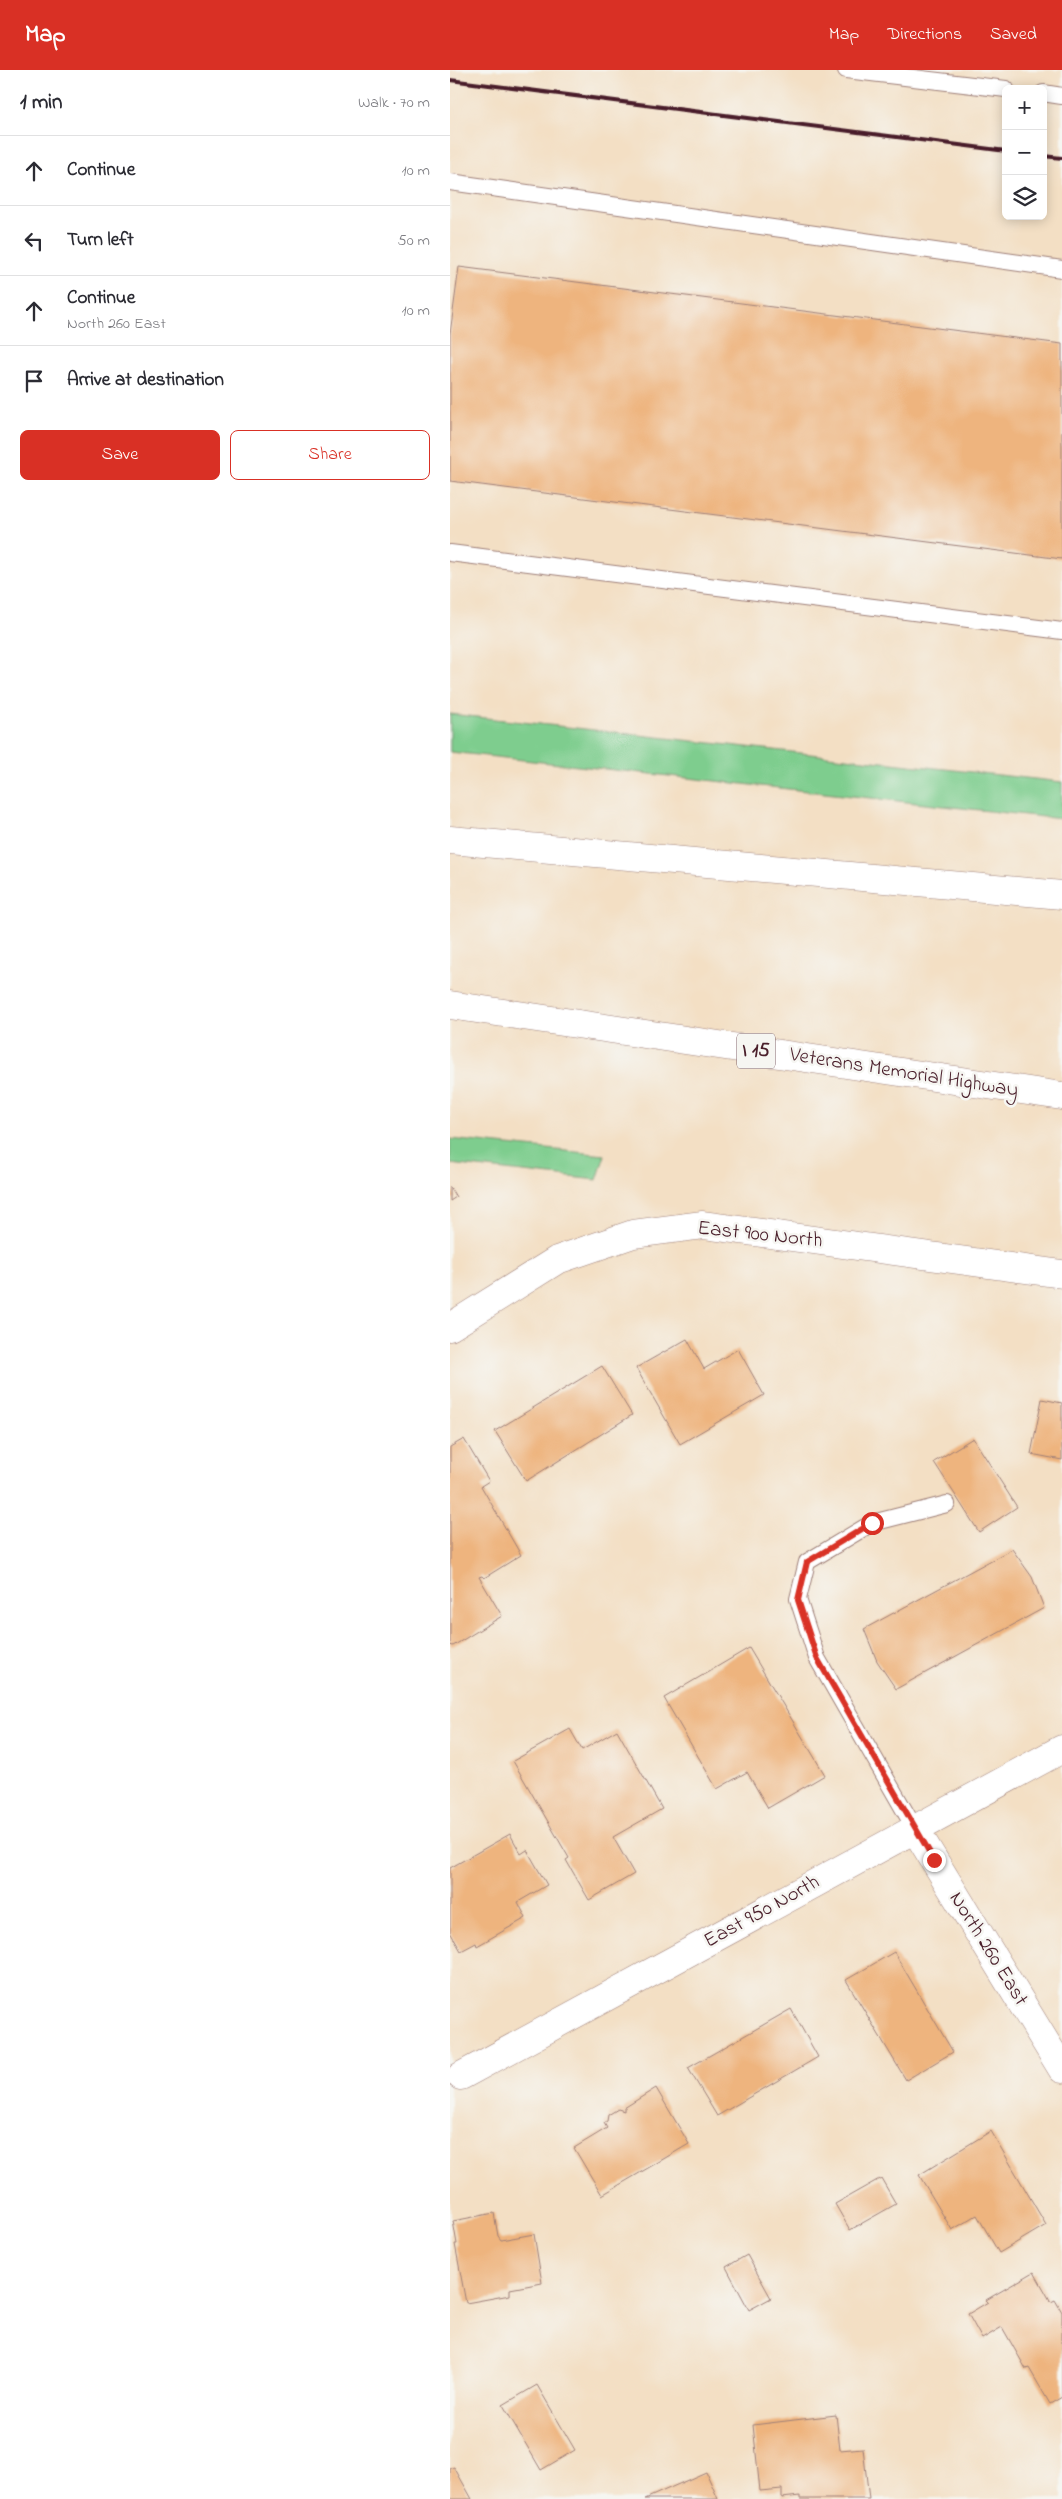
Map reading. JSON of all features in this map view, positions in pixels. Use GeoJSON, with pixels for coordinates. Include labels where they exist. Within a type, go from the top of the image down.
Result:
{"type":"FeatureCollection","features":[{"type":"Feature","properties":{"kind":"main road"},"geometry":{"type":"LineString","coordinates":[[450,840],[1062,895]]}},
{"type":"Feature","properties":{"kind":"main road","name":"Veterans Memorial Highway"},"geometry":{"type":"LineString","coordinates":[[450,1005],[1062,1096]]}},
{"type":"Feature","properties":{"kind":"main road","name":"East 900 North"},"geometry":{"type":"LineString","coordinates":[[450,1327],[557,1260],[633,1234],[703,1225],[1062,1274]]}},
{"type":"Feature","properties":{"kind":"main road","name":"East 950 North"},"geometry":{"type":"LineString","coordinates":[[461,2076],[1062,1749]]}},
{"type":"Feature","properties":{"kind":"main road","name":"North 260 East"},"geometry":{"type":"LineString","coordinates":[[915,1829],[1062,2069]]}},
{"type":"Feature","properties":{"kind":"lane"},"geometry":{"type":"LineString","coordinates":[[846,70],[1002,89]]}},
{"type":"Feature","properties":{"kind":"lane"},"geometry":{"type":"LineString","coordinates":[[1047,94],[1062,96]]}},
{"type":"Feature","properties":{"kind":"lane"},"geometry":{"type":"LineString","coordinates":[[450,182],[1062,269]]}},
{"type":"Feature","properties":{"kind":"lane"},"geometry":{"type":"LineString","coordinates":[[450,554],[1062,631]]}},
{"type":"Feature","properties":{"kind":"lane"},"geometry":{"type":"LineString","coordinates":[[915,1829],[817,1658],[798,1600],[807,1562],[872,1523],[946,1504]]}},
{"type":"Feature","properties":{"kind":"green space"},"geometry":{"type":"Polygon","coordinates":[[[450,714],[1062,782],[1062,819],[450,752],[450,714]]]}},
{"type":"Feature","properties":{"kind":"green space"},"geometry":{"type":"Polygon","coordinates":[[[450,1139],[605,1155],[597,1180],[450,1164],[450,1139]]]}},
{"type":"Feature","properties":{"kind":"building"},"geometry":{"type":"Polygon","coordinates":[[[459,267],[1062,344],[1062,559],[450,481],[450,334],[459,267]]]}},
{"type":"Feature","properties":{"kind":"building"},"geometry":{"type":"Polygon","coordinates":[[[450,1187],[456,1197],[450,1201],[450,1187]]]}},
{"type":"Feature","properties":{"kind":"building"},"geometry":{"type":"Polygon","coordinates":[[[687,1339],[704,1369],[738,1349],[764,1395],[680,1444],[636,1368],[687,1339]]]}},
{"type":"Feature","properties":{"kind":"building"},"geometry":{"type":"Polygon","coordinates":[[[602,1366],[632,1415],[526,1481],[495,1431],[602,1366]]]}},
{"type":"Feature","properties":{"kind":"building"},"geometry":{"type":"Polygon","coordinates":[[[1042,1399],[1062,1403],[1062,1460],[1031,1454],[1042,1399]]]}},
{"type":"Feature","properties":{"kind":"building"},"geometry":{"type":"Polygon","coordinates":[[[973,1438],[1017,1507],[979,1532],[934,1462],[973,1438]]]}},
{"type":"Feature","properties":{"kind":"building"},"geometry":{"type":"Polygon","coordinates":[[[464,1439],[489,1481],[481,1486],[521,1555],[484,1578],[482,1576],[479,1577],[502,1616],[453,1646],[450,1645],[450,1447],[464,1439]]]}},
{"type":"Feature","properties":{"kind":"building"},"geometry":{"type":"Polygon","coordinates":[[[1012,1549],[1032,1577],[1044,1608],[896,1689],[877,1661],[864,1629],[1012,1549]]]}},
{"type":"Feature","properties":{"kind":"building"},"geometry":{"type":"Polygon","coordinates":[[[749,1648],[825,1775],[768,1808],[747,1772],[717,1789],[664,1698],[749,1648]]]}},
{"type":"Feature","properties":{"kind":"building"},"geometry":{"type":"Polygon","coordinates":[[[570,1729],[582,1750],[617,1730],[662,1809],[613,1837],[634,1874],[589,1900],[566,1860],[569,1858],[513,1761],[570,1729]]]}},
{"type":"Feature","properties":{"kind":"building"},"geometry":{"type":"Polygon","coordinates":[[[510,1834],[521,1854],[527,1850],[547,1885],[518,1902],[526,1918],[477,1946],[476,1943],[461,1951],[450,1932],[450,1868],[510,1834]]]}},
{"type":"Feature","properties":{"kind":"building"},"geometry":{"type":"Polygon","coordinates":[[[894,1952],[953,2052],[906,2080],[846,1980],[894,1952]]]}},
{"type":"Feature","properties":{"kind":"building"},"geometry":{"type":"Polygon","coordinates":[[[791,2009],[818,2057],[717,2116],[688,2068],[791,2009]]]}},
{"type":"Feature","properties":{"kind":"building"},"geometry":{"type":"Polygon","coordinates":[[[656,2088],[689,2144],[602,2195],[574,2148],[607,2128],[604,2123],[607,2121],[608,2115],[618,2109],[624,2111],[624,2108],[656,2088]]]}},
{"type":"Feature","properties":{"kind":"building"},"geometry":{"type":"Polygon","coordinates":[[[991,2131],[1046,2225],[999,2253],[977,2215],[952,2230],[919,2175],[991,2131]]]}},
{"type":"Feature","properties":{"kind":"building"},"geometry":{"type":"Polygon","coordinates":[[[881,2178],[896,2204],[850,2230],[835,2204],[881,2178]]]}},
{"type":"Feature","properties":{"kind":"building"},"geometry":{"type":"Polygon","coordinates":[[[494,2213],[498,2236],[501,2240],[534,2234],[542,2283],[510,2289],[510,2295],[466,2303],[455,2244],[457,2244],[453,2221],[494,2213]]]}},
{"type":"Feature","properties":{"kind":"building"},"geometry":{"type":"Polygon","coordinates":[[[747,2255],[771,2298],[749,2310],[726,2267],[747,2255]]]}},
{"type":"Feature","properties":{"kind":"building"},"geometry":{"type":"Polygon","coordinates":[[[1034,2272],[1051,2302],[1055,2300],[1062,2312],[1062,2397],[1050,2404],[1029,2368],[1026,2369],[1002,2327],[982,2339],[968,2314],[988,2302],[986,2300],[1034,2272]]]}},
{"type":"Feature","properties":{"kind":"building"},"geometry":{"type":"Polygon","coordinates":[[[537,2385],[575,2450],[541,2470],[503,2405],[537,2385]]]}},
{"type":"Feature","properties":{"kind":"building"},"geometry":{"type":"Polygon","coordinates":[[[836,2415],[840,2450],[863,2448],[869,2499],[800,2499],[800,2496],[782,2498],[782,2489],[760,2491],[753,2425],[836,2415]]]}},
{"type":"Feature","properties":{"kind":"building"},"geometry":{"type":"Polygon","coordinates":[[[454,2467],[472,2499],[450,2499],[450,2469],[454,2467]]]}},
{"type":"Feature","properties":{"kind":"building"},"geometry":{"type":"Polygon","coordinates":[[[706,2472],[718,2499],[645,2499],[706,2472]]]}},
{"type":"Feature","properties":{"kind":"railway"},"geometry":{"type":"LineString","coordinates":[[450,80],[1002,150]]}},
{"type":"Feature","properties":{"kind":"railway"},"geometry":{"type":"LineString","coordinates":[[1047,156],[1062,158]]}},
{"type":"Feature","properties":{"kind":"route"},"geometry":{"type":"LineString","coordinates":[[872,1523],[807,1562],[798,1600],[817,1658],[934,1860]]}}]}
